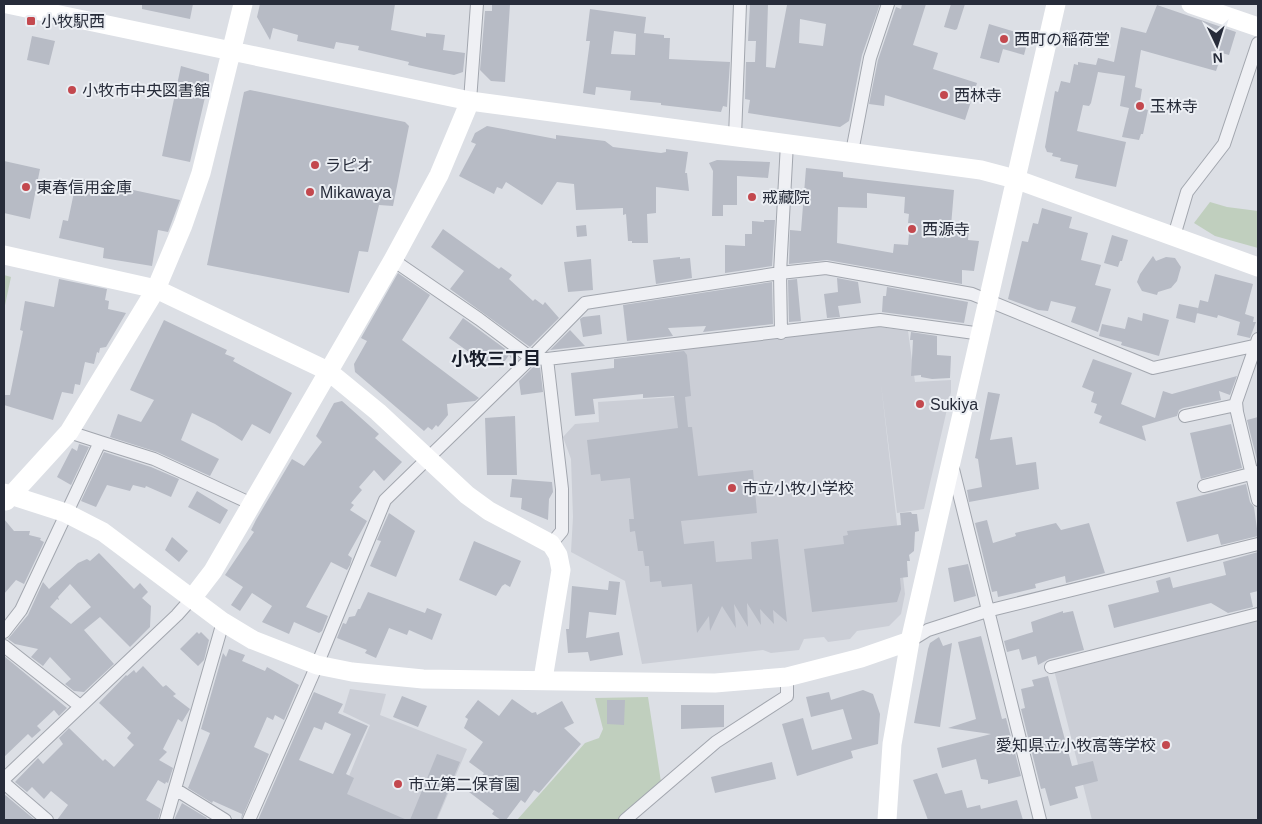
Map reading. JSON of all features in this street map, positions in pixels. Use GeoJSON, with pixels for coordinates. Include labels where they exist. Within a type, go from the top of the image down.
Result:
{"type":"FeatureCollection","features":[{"type":"Feature","properties":{"kind":"street"},"geometry":{"type":"LineString","coordinates":[[7,4],[470,101],[981,170],[1015,179],[1258,267]]}},
{"type":"Feature","properties":{"kind":"street"},"geometry":{"type":"LineString","coordinates":[[243,4],[201,173],[183,225],[156,289],[69,432],[7,497],[66,513],[104,532],[193,597],[223,622],[254,640],[317,665],[387,677],[715,683],[787,677],[861,658],[910,641],[928,630],[987,611],[1258,544]]}},
{"type":"Feature","properties":{"kind":"street"},"geometry":{"type":"LineString","coordinates":[[4,779],[178,615],[213,571],[439,175],[470,101],[477,4]]}},
{"type":"Feature","properties":{"kind":"street"},"geometry":{"type":"LineString","coordinates":[[735,136],[740,4]]}},
{"type":"Feature","properties":{"kind":"street"},"geometry":{"type":"LineString","coordinates":[[852,152],[870,58],[888,4]]}},
{"type":"Feature","properties":{"kind":"street"},"geometry":{"type":"LineString","coordinates":[[887,820],[892,744],[910,641],[982,334],[1015,179],[1056,4]]}},
{"type":"Feature","properties":{"kind":"street"},"geometry":{"type":"LineString","coordinates":[[1191,4],[1258,27]]}},
{"type":"Feature","properties":{"kind":"street"},"geometry":{"type":"LineString","coordinates":[[1174,236],[1187,192],[1224,144],[1258,43]]}},
{"type":"Feature","properties":{"kind":"street"},"geometry":{"type":"LineString","coordinates":[[781,333],[780,273],[786,143]]}},
{"type":"Feature","properties":{"kind":"street"},"geometry":{"type":"LineString","coordinates":[[4,256],[156,289],[328,371],[428,457],[467,495],[489,510],[551,544],[558,555],[561,570],[543,679]]}},
{"type":"Feature","properties":{"kind":"street"},"geometry":{"type":"LineString","coordinates":[[392,260],[479,319],[531,358],[547,359],[880,320],[982,334]]}},
{"type":"Feature","properties":{"kind":"street"},"geometry":{"type":"LineString","coordinates":[[249,820],[317,665],[384,500],[585,304],[780,273],[826,268],[972,294],[1153,368],[1258,343]]}},
{"type":"Feature","properties":{"kind":"street"},"geometry":{"type":"LineString","coordinates":[[1258,343],[1236,406],[1255,473],[1258,500]]}},
{"type":"Feature","properties":{"kind":"street"},"geometry":{"type":"LineString","coordinates":[[547,359],[562,489],[562,531],[551,544]]}},
{"type":"Feature","properties":{"kind":"street"},"geometry":{"type":"LineString","coordinates":[[1185,416],[1236,406]]}},
{"type":"Feature","properties":{"kind":"street"},"geometry":{"type":"LineString","coordinates":[[69,432],[154,459],[252,504]]}},
{"type":"Feature","properties":{"kind":"street"},"geometry":{"type":"LineString","coordinates":[[4,632],[21,610],[100,442]]}},
{"type":"Feature","properties":{"kind":"street"},"geometry":{"type":"LineString","coordinates":[[951,463],[1040,820]]}},
{"type":"Feature","properties":{"kind":"street"},"geometry":{"type":"LineString","coordinates":[[1204,486],[1255,473]]}},
{"type":"Feature","properties":{"kind":"street"},"geometry":{"type":"LineString","coordinates":[[1051,667],[1258,614]]}},
{"type":"Feature","properties":{"kind":"street"},"geometry":{"type":"LineString","coordinates":[[166,820],[223,622]]}},
{"type":"Feature","properties":{"kind":"street"},"geometry":{"type":"LineString","coordinates":[[4,646],[80,706]]}},
{"type":"Feature","properties":{"kind":"street"},"geometry":{"type":"LineString","coordinates":[[625,820],[716,742],[787,696],[787,677]]}},
{"type":"Feature","properties":{"kind":"street"},"geometry":{"type":"LineString","coordinates":[[4,783],[47,820]]}},
{"type":"Feature","properties":{"kind":"street"},"geometry":{"type":"LineString","coordinates":[[175,789],[225,820]]}},
{"type":"Feature","properties":{"kind":"shaded area","name":"市立小牧小学校"},"geometry":{"type":"Polygon","coordinates":[[[879,327],[908,331],[915,382],[951,380],[951,392],[924,509],[897,513],[881,384],[905,594],[901,614],[889,626],[857,631],[850,639],[828,642],[824,637],[804,639],[799,650],[771,653],[763,650],[642,664],[625,581],[571,552],[573,517],[571,459],[563,437],[575,424],[599,422],[598,402],[675,397],[670,350],[879,327]]]}},
{"type":"Feature","properties":{"kind":"shaded area","name":"愛知県立小牧高等学校"},"geometry":{"type":"Polygon","coordinates":[[[1258,619],[1258,820],[1092,820],[1054,670],[1258,619]]]}},
{"type":"Feature","properties":{"kind":"shaded area","name":"市立第二保育園"},"geometry":{"type":"Polygon","coordinates":[[[350,689],[386,694],[380,715],[467,749],[437,820],[331,820],[370,725],[343,712],[350,689]]]}},
{"type":"Feature","properties":{"kind":"green space"},"geometry":{"type":"Polygon","coordinates":[[[1210,202],[1227,207],[1258,211],[1258,248],[1215,236],[1194,223],[1210,202]]]}},
{"type":"Feature","properties":{"kind":"green space"},"geometry":{"type":"Polygon","coordinates":[[[4,275],[11,277],[4,310],[4,275]]]}},
{"type":"Feature","properties":{"kind":"green space"},"geometry":{"type":"Polygon","coordinates":[[[648,697],[661,782],[618,820],[517,820],[585,743],[599,738],[603,729],[595,698],[648,697]]]}},
{"type":"Feature","properties":{"kind":"building"},"geometry":{"type":"Polygon","coordinates":[[[142,4],[193,4],[190,19],[142,9],[142,4]]]}},
{"type":"Feature","properties":{"kind":"building"},"geometry":{"type":"Polygon","coordinates":[[[260,4],[395,4],[391,30],[426,37],[426,33],[445,35],[443,50],[465,53],[463,72],[454,75],[408,65],[409,62],[358,50],[359,46],[336,42],[334,49],[297,41],[298,35],[273,28],[270,40],[257,17],[260,4]]]}},
{"type":"Feature","properties":{"kind":"building"},"geometry":{"type":"Polygon","coordinates":[[[492,4],[510,4],[505,82],[491,81],[480,70],[485,11],[492,11],[492,4]]]}},
{"type":"Feature","properties":{"kind":"building"},"geometry":{"type":"Polygon","coordinates":[[[750,4],[768,4],[766,67],[775,68],[787,5],[880,4],[862,55],[849,121],[840,127],[748,113],[750,100],[745,99],[746,62],[755,62],[756,41],[748,41],[750,4]],[[800,19],[799,43],[823,46],[826,24],[800,19]]]}},
{"type":"Feature","properties":{"kind":"building"},"geometry":{"type":"Polygon","coordinates":[[[902,4],[926,4],[913,45],[938,53],[933,69],[977,83],[965,120],[885,95],[884,106],[869,104],[878,60],[896,7],[901,9],[902,4]]]}},
{"type":"Feature","properties":{"kind":"building"},"geometry":{"type":"Polygon","coordinates":[[[951,4],[965,4],[957,29],[955,30],[944,27],[951,4]]]}},
{"type":"Feature","properties":{"kind":"building"},"geometry":{"type":"Polygon","coordinates":[[[1157,5],[1236,32],[1229,55],[1222,53],[1216,71],[1141,50],[1135,87],[1142,89],[1139,108],[1148,110],[1143,134],[1141,134],[1139,140],[1122,137],[1129,108],[1120,106],[1125,76],[1098,72],[1091,103],[1089,106],[1083,105],[1077,131],[1126,142],[1116,187],[1075,178],[1078,165],[1060,161],[1061,158],[1052,156],[1053,153],[1047,152],[1045,147],[1055,91],[1058,92],[1061,81],[1070,83],[1074,64],[1078,65],[1078,62],[1096,65],[1098,58],[1114,62],[1121,27],[1146,33],[1157,5]]]}},
{"type":"Feature","properties":{"kind":"building"},"geometry":{"type":"Polygon","coordinates":[[[590,9],[646,17],[644,33],[664,35],[664,38],[670,38],[669,59],[730,62],[727,107],[723,106],[721,112],[661,105],[661,103],[630,100],[631,91],[596,87],[595,95],[583,93],[590,41],[586,41],[590,9]],[[614,31],[611,54],[635,55],[636,34],[614,31]]]}},
{"type":"Feature","properties":{"kind":"building"},"geometry":{"type":"Polygon","coordinates":[[[989,24],[1029,36],[1024,55],[1003,49],[999,63],[980,58],[989,24]]]}},
{"type":"Feature","properties":{"kind":"building"},"geometry":{"type":"Polygon","coordinates":[[[32,36],[55,41],[49,65],[27,60],[32,36]]]}},
{"type":"Feature","properties":{"kind":"building"},"geometry":{"type":"Polygon","coordinates":[[[181,66],[209,74],[190,162],[162,156],[181,66]]]}},
{"type":"Feature","properties":{"kind":"building","name":"ラピオ"},"geometry":{"type":"Polygon","coordinates":[[[250,90],[405,122],[409,126],[393,206],[379,205],[368,252],[359,251],[349,293],[207,265],[244,92],[250,90]]]}},
{"type":"Feature","properties":{"kind":"building"},"geometry":{"type":"Polygon","coordinates":[[[487,126],[556,139],[556,135],[605,141],[613,147],[661,153],[666,152],[666,149],[688,152],[685,173],[687,173],[689,191],[656,187],[656,213],[647,214],[648,243],[632,243],[632,241],[628,241],[626,214],[623,215],[623,208],[576,210],[574,184],[557,182],[542,205],[506,182],[502,189],[497,187],[494,194],[459,176],[476,144],[471,142],[475,133],[487,126]]]}},
{"type":"Feature","properties":{"kind":"building"},"geometry":{"type":"Polygon","coordinates":[[[717,160],[770,162],[768,178],[737,176],[737,205],[723,205],[723,216],[712,216],[713,171],[709,163],[717,160]]]}},
{"type":"Feature","properties":{"kind":"building"},"geometry":{"type":"Polygon","coordinates":[[[4,161],[40,169],[30,219],[4,213],[4,161]]]}},
{"type":"Feature","properties":{"kind":"building"},"geometry":{"type":"Polygon","coordinates":[[[806,168],[843,172],[843,177],[954,190],[951,226],[969,228],[968,240],[979,241],[974,271],[962,270],[962,284],[827,260],[789,264],[790,230],[801,231],[806,168]],[[867,193],[867,208],[838,207],[837,243],[893,253],[894,244],[908,245],[910,223],[908,223],[909,214],[904,213],[905,197],[867,193]]]}},
{"type":"Feature","properties":{"kind":"building"},"geometry":{"type":"Polygon","coordinates":[[[77,178],[180,200],[168,232],[158,230],[152,266],[103,258],[104,248],[59,238],[63,220],[68,221],[77,178]]]}},
{"type":"Feature","properties":{"kind":"building"},"geometry":{"type":"Polygon","coordinates":[[[1042,208],[1072,217],[1069,228],[1088,233],[1081,260],[1101,265],[1095,285],[1111,289],[1098,332],[1071,322],[1076,307],[1051,301],[1048,311],[1038,310],[1008,299],[1022,241],[1028,242],[1033,223],[1038,224],[1042,208]]]}},
{"type":"Feature","properties":{"kind":"building"},"geometry":{"type":"Polygon","coordinates":[[[764,220],[775,220],[772,266],[725,273],[725,245],[745,246],[745,234],[752,234],[752,221],[764,222],[764,220]]]}},
{"type":"Feature","properties":{"kind":"building"},"geometry":{"type":"Polygon","coordinates":[[[586,225],[587,236],[577,237],[576,226],[586,225]]]}},
{"type":"Feature","properties":{"kind":"building"},"geometry":{"type":"Polygon","coordinates":[[[443,229],[499,269],[501,267],[512,275],[509,279],[533,301],[535,299],[543,305],[545,302],[559,318],[530,347],[450,289],[464,271],[431,247],[443,229]]]}},
{"type":"Feature","properties":{"kind":"building"},"geometry":{"type":"Polygon","coordinates":[[[1112,235],[1128,240],[1122,261],[1120,261],[1118,267],[1104,263],[1112,235]]]}},
{"type":"Feature","properties":{"kind":"building"},"geometry":{"type":"Polygon","coordinates":[[[1153,256],[1156,261],[1166,257],[1175,258],[1181,267],[1177,281],[1171,288],[1158,292],[1157,295],[1142,291],[1137,282],[1140,274],[1153,256]]]}},
{"type":"Feature","properties":{"kind":"building"},"geometry":{"type":"Polygon","coordinates":[[[680,257],[680,259],[690,258],[692,278],[656,284],[653,260],[680,257]]]}},
{"type":"Feature","properties":{"kind":"building"},"geometry":{"type":"Polygon","coordinates":[[[591,259],[593,290],[568,292],[564,262],[591,259]]]}},
{"type":"Feature","properties":{"kind":"building"},"geometry":{"type":"Polygon","coordinates":[[[398,273],[430,295],[402,340],[479,398],[475,401],[447,404],[448,415],[438,427],[436,425],[432,430],[428,427],[424,431],[355,372],[354,364],[367,341],[361,338],[398,273]]]}},
{"type":"Feature","properties":{"kind":"building"},"geometry":{"type":"Polygon","coordinates":[[[1215,274],[1253,284],[1245,314],[1254,317],[1253,322],[1256,322],[1250,338],[1237,335],[1240,322],[1218,315],[1217,318],[1197,313],[1200,300],[1208,302],[1215,274]]]}},
{"type":"Feature","properties":{"kind":"building"},"geometry":{"type":"Polygon","coordinates":[[[837,278],[858,282],[861,303],[838,306],[840,317],[827,318],[824,294],[838,292],[837,278]]]}},
{"type":"Feature","properties":{"kind":"building"},"geometry":{"type":"Polygon","coordinates":[[[59,279],[107,289],[105,300],[109,301],[108,309],[126,313],[106,347],[100,348],[99,353],[97,352],[94,364],[85,362],[80,385],[75,384],[73,394],[62,392],[53,420],[4,405],[4,395],[10,395],[23,331],[20,330],[25,301],[54,307],[59,279]]]}},
{"type":"Feature","properties":{"kind":"building"},"geometry":{"type":"Polygon","coordinates":[[[797,279],[801,321],[789,322],[788,280],[797,279]]]}},
{"type":"Feature","properties":{"kind":"building"},"geometry":{"type":"Polygon","coordinates":[[[772,282],[773,324],[703,332],[706,326],[668,328],[673,336],[627,341],[623,305],[772,282]]]}},
{"type":"Feature","properties":{"kind":"building"},"geometry":{"type":"Polygon","coordinates":[[[887,287],[968,302],[964,323],[882,312],[883,296],[886,296],[887,287]]]}},
{"type":"Feature","properties":{"kind":"building"},"geometry":{"type":"Polygon","coordinates":[[[1179,304],[1198,308],[1195,323],[1176,318],[1179,304]]]}},
{"type":"Feature","properties":{"kind":"building"},"geometry":{"type":"Polygon","coordinates":[[[1143,313],[1169,320],[1159,356],[1121,345],[1122,342],[1099,336],[1102,324],[1125,329],[1128,317],[1142,321],[1143,313]]]}},
{"type":"Feature","properties":{"kind":"building"},"geometry":{"type":"Polygon","coordinates":[[[600,315],[602,334],[583,337],[580,319],[600,315]]]}},
{"type":"Feature","properties":{"kind":"building"},"geometry":{"type":"Polygon","coordinates":[[[463,318],[519,359],[514,363],[509,355],[500,368],[492,362],[489,366],[449,338],[463,318]]]}},
{"type":"Feature","properties":{"kind":"building"},"geometry":{"type":"Polygon","coordinates":[[[164,320],[227,350],[225,354],[235,358],[233,361],[292,393],[270,434],[252,424],[242,441],[215,424],[192,413],[181,440],[219,459],[210,476],[157,452],[110,437],[118,414],[141,422],[154,400],[130,390],[164,320]]]}},
{"type":"Feature","properties":{"kind":"building"},"geometry":{"type":"Polygon","coordinates":[[[570,330],[585,346],[550,350],[570,330]]]}},
{"type":"Feature","properties":{"kind":"building"},"geometry":{"type":"Polygon","coordinates":[[[911,332],[937,336],[937,355],[951,356],[950,378],[932,379],[921,377],[921,375],[911,376],[913,340],[910,340],[911,332]]]}},
{"type":"Feature","properties":{"kind":"building"},"geometry":{"type":"Polygon","coordinates":[[[684,351],[687,355],[691,396],[685,397],[688,427],[692,427],[698,476],[753,470],[757,513],[681,521],[684,544],[714,541],[716,562],[752,559],[751,542],[778,539],[787,622],[773,610],[774,624],[760,609],[761,625],[747,603],[748,627],[734,604],[736,628],[722,606],[710,631],[709,616],[697,633],[692,584],[662,587],[661,581],[650,582],[649,566],[645,566],[643,551],[638,551],[635,531],[630,532],[629,519],[634,519],[630,478],[601,481],[600,474],[591,475],[587,440],[678,428],[674,396],[643,398],[643,394],[593,399],[595,414],[575,416],[571,373],[614,368],[614,359],[684,351]]]}},
{"type":"Feature","properties":{"kind":"building"},"geometry":{"type":"Polygon","coordinates":[[[1093,359],[1132,373],[1121,404],[1155,418],[1163,391],[1172,394],[1237,376],[1230,395],[1219,391],[1221,400],[1183,408],[1179,410],[1177,416],[1142,426],[1146,441],[1099,423],[1102,416],[1094,413],[1097,404],[1091,402],[1094,392],[1082,387],[1093,359]]]}},
{"type":"Feature","properties":{"kind":"building"},"geometry":{"type":"Polygon","coordinates":[[[534,366],[540,367],[543,392],[521,395],[519,381],[534,366]]]}},
{"type":"Feature","properties":{"kind":"building"},"geometry":{"type":"Polygon","coordinates":[[[988,392],[1000,394],[990,440],[1012,437],[1016,465],[1036,462],[1039,489],[969,502],[967,490],[982,487],[978,459],[975,458],[988,392]]]}},
{"type":"Feature","properties":{"kind":"building"},"geometry":{"type":"Polygon","coordinates":[[[342,401],[379,434],[375,438],[402,462],[384,481],[374,470],[359,487],[362,490],[351,503],[354,505],[350,510],[367,521],[348,555],[352,558],[350,565],[347,570],[331,562],[306,607],[328,616],[322,631],[319,633],[294,622],[289,634],[262,622],[272,606],[252,593],[240,611],[231,605],[243,587],[225,575],[254,532],[251,530],[256,520],[292,459],[304,466],[322,442],[316,436],[334,403],[342,401]]]}},
{"type":"Feature","properties":{"kind":"building"},"geometry":{"type":"Polygon","coordinates":[[[515,416],[517,475],[487,475],[485,418],[515,416]]]}},
{"type":"Feature","properties":{"kind":"building"},"geometry":{"type":"Polygon","coordinates":[[[1258,417],[1258,464],[1247,420],[1258,417]]]}},
{"type":"Feature","properties":{"kind":"building"},"geometry":{"type":"Polygon","coordinates":[[[1231,424],[1242,468],[1201,479],[1190,433],[1231,424]]]}},
{"type":"Feature","properties":{"kind":"building"},"geometry":{"type":"Polygon","coordinates":[[[79,444],[89,447],[71,485],[57,477],[72,448],[77,451],[79,444]]]}},
{"type":"Feature","properties":{"kind":"building"},"geometry":{"type":"Polygon","coordinates":[[[104,452],[151,467],[179,479],[171,497],[146,486],[145,488],[133,485],[130,491],[107,485],[96,507],[81,501],[104,452]]]}},
{"type":"Feature","properties":{"kind":"building"},"geometry":{"type":"Polygon","coordinates":[[[512,479],[552,482],[553,492],[549,499],[548,520],[521,509],[522,498],[510,497],[512,479]]]}},
{"type":"Feature","properties":{"kind":"building"},"geometry":{"type":"Polygon","coordinates":[[[1246,484],[1250,502],[1254,507],[1258,536],[1221,545],[1218,534],[1187,542],[1176,502],[1246,484]]]}},
{"type":"Feature","properties":{"kind":"building"},"geometry":{"type":"Polygon","coordinates":[[[197,491],[228,510],[220,524],[188,507],[197,491]]]}},
{"type":"Feature","properties":{"kind":"building"},"geometry":{"type":"Polygon","coordinates":[[[911,512],[912,514],[917,514],[919,531],[915,532],[914,551],[909,555],[910,561],[907,561],[908,577],[900,578],[901,589],[897,602],[812,612],[804,549],[844,544],[843,536],[848,535],[847,531],[901,525],[900,513],[911,512]]]}},
{"type":"Feature","properties":{"kind":"building"},"geometry":{"type":"Polygon","coordinates":[[[389,513],[415,531],[396,577],[370,566],[381,541],[377,540],[389,513]]]}},
{"type":"Feature","properties":{"kind":"building"},"geometry":{"type":"Polygon","coordinates":[[[4,519],[14,531],[30,531],[29,535],[41,538],[40,540],[44,542],[24,584],[16,580],[4,594],[4,519]]]}},
{"type":"Feature","properties":{"kind":"building"},"geometry":{"type":"Polygon","coordinates":[[[987,520],[993,543],[1016,536],[1015,533],[1056,523],[1061,530],[1089,523],[1105,573],[1066,583],[1065,576],[1035,584],[1036,588],[998,597],[997,591],[992,592],[975,523],[987,520]]]}},
{"type":"Feature","properties":{"kind":"building"},"geometry":{"type":"Polygon","coordinates":[[[172,537],[188,551],[179,562],[165,550],[172,537]]]}},
{"type":"Feature","properties":{"kind":"building"},"geometry":{"type":"Polygon","coordinates":[[[474,541],[521,561],[510,587],[505,584],[496,596],[459,580],[474,541]]]}},
{"type":"Feature","properties":{"kind":"building"},"geometry":{"type":"Polygon","coordinates":[[[1258,552],[1258,591],[1250,593],[1253,607],[1228,613],[1211,603],[1114,628],[1108,605],[1159,592],[1156,581],[1170,577],[1173,588],[1226,575],[1223,562],[1258,552]]]}},
{"type":"Feature","properties":{"kind":"building"},"geometry":{"type":"Polygon","coordinates":[[[99,553],[134,589],[140,583],[148,592],[142,598],[151,606],[150,627],[130,647],[100,617],[84,630],[114,664],[84,692],[74,691],[65,684],[71,679],[50,657],[43,666],[31,657],[38,649],[15,644],[8,639],[28,615],[43,582],[49,589],[78,563],[87,559],[90,561],[99,553]],[[70,584],[58,597],[59,600],[57,599],[50,607],[71,624],[91,607],[70,584]]]}},
{"type":"Feature","properties":{"kind":"building"},"geometry":{"type":"Polygon","coordinates":[[[968,564],[976,596],[954,602],[948,568],[968,564]]]}},
{"type":"Feature","properties":{"kind":"building"},"geometry":{"type":"Polygon","coordinates":[[[609,581],[620,582],[616,615],[589,612],[586,638],[619,632],[623,655],[590,661],[588,652],[568,653],[566,629],[569,629],[572,586],[608,590],[609,581]]]}},
{"type":"Feature","properties":{"kind":"building"},"geometry":{"type":"Polygon","coordinates":[[[368,592],[425,613],[427,608],[442,614],[432,640],[409,630],[407,635],[389,628],[376,658],[365,653],[367,650],[337,638],[343,623],[346,624],[349,617],[355,616],[368,592]]]}},
{"type":"Feature","properties":{"kind":"building"},"geometry":{"type":"Polygon","coordinates":[[[1063,611],[1063,613],[1073,611],[1084,650],[1049,659],[1038,665],[1036,656],[1022,660],[1019,649],[1007,652],[1004,641],[1033,632],[1031,622],[1063,611]]]}},
{"type":"Feature","properties":{"kind":"building"},"geometry":{"type":"Polygon","coordinates":[[[197,632],[199,634],[201,632],[209,640],[204,660],[198,666],[180,649],[197,632]]]}},
{"type":"Feature","properties":{"kind":"building"},"geometry":{"type":"Polygon","coordinates":[[[981,636],[1002,719],[1006,718],[1021,776],[988,784],[988,780],[981,779],[976,759],[942,768],[937,748],[991,734],[948,728],[976,719],[958,642],[981,636]]]}},
{"type":"Feature","properties":{"kind":"building"},"geometry":{"type":"Polygon","coordinates":[[[939,637],[943,646],[952,643],[940,727],[914,723],[928,649],[930,643],[939,637]]]}},
{"type":"Feature","properties":{"kind":"building"},"geometry":{"type":"Polygon","coordinates":[[[229,649],[245,655],[242,661],[265,671],[267,667],[299,685],[284,720],[275,715],[273,720],[267,717],[254,747],[269,754],[241,820],[242,814],[213,801],[212,803],[188,788],[210,733],[201,729],[223,653],[226,657],[229,649]]]}},
{"type":"Feature","properties":{"kind":"building"},"geometry":{"type":"Polygon","coordinates":[[[4,656],[67,708],[59,716],[54,710],[37,726],[41,730],[32,738],[28,734],[4,757],[4,656]]]}},
{"type":"Feature","properties":{"kind":"building"},"geometry":{"type":"Polygon","coordinates":[[[143,666],[163,687],[166,685],[176,694],[173,696],[190,709],[182,722],[178,719],[163,749],[167,752],[159,760],[173,768],[168,783],[166,782],[165,784],[158,780],[146,800],[161,809],[158,820],[57,820],[68,805],[51,791],[44,799],[32,787],[27,792],[15,782],[38,758],[43,764],[63,744],[59,738],[69,728],[103,761],[105,759],[114,767],[134,745],[127,738],[131,733],[99,703],[126,675],[134,670],[136,673],[143,666]]]}},
{"type":"Feature","properties":{"kind":"building"},"geometry":{"type":"Polygon","coordinates":[[[1048,676],[1072,766],[1093,761],[1098,781],[1075,787],[1078,798],[1050,806],[1045,788],[1041,789],[1021,709],[1025,708],[1021,689],[1034,686],[1032,680],[1048,676]]]}},
{"type":"Feature","properties":{"kind":"building"},"geometry":{"type":"Polygon","coordinates":[[[863,690],[873,694],[880,714],[878,744],[851,751],[853,758],[797,776],[782,724],[803,718],[812,750],[852,739],[843,709],[811,717],[806,697],[829,692],[831,700],[863,690]]]}},
{"type":"Feature","properties":{"kind":"building"},"geometry":{"type":"Polygon","coordinates":[[[314,692],[343,704],[338,713],[368,726],[346,774],[354,778],[347,794],[407,820],[258,820],[314,692]],[[325,722],[322,730],[314,727],[299,760],[333,774],[351,734],[325,722]]]}},
{"type":"Feature","properties":{"kind":"building"},"geometry":{"type":"Polygon","coordinates":[[[402,696],[427,706],[418,727],[393,717],[402,696]]]}},
{"type":"Feature","properties":{"kind":"building"},"geometry":{"type":"Polygon","coordinates":[[[512,699],[532,713],[536,712],[537,715],[562,701],[574,723],[564,728],[581,744],[539,793],[534,790],[525,803],[521,800],[506,820],[501,820],[492,814],[494,811],[469,792],[484,773],[469,762],[483,742],[464,728],[468,719],[465,717],[478,700],[499,716],[512,699]]]}},
{"type":"Feature","properties":{"kind":"building"},"geometry":{"type":"Polygon","coordinates":[[[607,700],[625,700],[624,725],[607,724],[607,700]]]}},
{"type":"Feature","properties":{"kind":"building"},"geometry":{"type":"Polygon","coordinates":[[[681,705],[724,705],[724,727],[681,729],[681,705]]]}},
{"type":"Feature","properties":{"kind":"building"},"geometry":{"type":"Polygon","coordinates":[[[437,754],[460,762],[436,820],[410,820],[437,754]]]}},
{"type":"Feature","properties":{"kind":"building"},"geometry":{"type":"Polygon","coordinates":[[[772,762],[776,779],[715,793],[711,777],[772,762]]]}},
{"type":"Feature","properties":{"kind":"building"},"geometry":{"type":"Polygon","coordinates":[[[937,773],[945,794],[962,790],[967,808],[980,805],[981,809],[1017,800],[1023,820],[928,820],[913,780],[937,773]]]}},
{"type":"Feature","properties":{"kind":"building"},"geometry":{"type":"Polygon","coordinates":[[[4,794],[35,820],[4,820],[4,794]]]}},
{"type":"Feature","properties":{"kind":"building"},"geometry":{"type":"Polygon","coordinates":[[[182,803],[207,818],[206,820],[174,820],[182,803]]]}},
{"type":"Feature","properties":{"kind":"place","name":"小牧駅西"},"geometry":{"type":"Point","coordinates":[31,21]}},
{"type":"Feature","properties":{"kind":"place","name":"西町の稲荷堂"},"geometry":{"type":"Point","coordinates":[1004,39]}},
{"type":"Feature","properties":{"kind":"place","name":"小牧市中央図書館"},"geometry":{"type":"Point","coordinates":[72,90]}},
{"type":"Feature","properties":{"kind":"place","name":"西林寺"},"geometry":{"type":"Point","coordinates":[944,95]}},
{"type":"Feature","properties":{"kind":"place","name":"玉林寺"},"geometry":{"type":"Point","coordinates":[1140,106]}},
{"type":"Feature","properties":{"kind":"place","name":"ラピオ"},"geometry":{"type":"Point","coordinates":[315,165]}},
{"type":"Feature","properties":{"kind":"place","name":"東春信用金庫"},"geometry":{"type":"Point","coordinates":[26,187]}},
{"type":"Feature","properties":{"kind":"place","name":"Mikawaya"},"geometry":{"type":"Point","coordinates":[310,192]}},
{"type":"Feature","properties":{"kind":"place","name":"戒藏院"},"geometry":{"type":"Point","coordinates":[752,197]}},
{"type":"Feature","properties":{"kind":"place","name":"西源寺"},"geometry":{"type":"Point","coordinates":[912,229]}},
{"type":"Feature","properties":{"kind":"place","name":"Sukiya"},"geometry":{"type":"Point","coordinates":[920,404]}},
{"type":"Feature","properties":{"kind":"place","name":"市立小牧小学校"},"geometry":{"type":"Point","coordinates":[732,488]}},
{"type":"Feature","properties":{"kind":"place","name":"愛知県立小牧高等学校"},"geometry":{"type":"Point","coordinates":[1166,745]}},
{"type":"Feature","properties":{"kind":"place","name":"市立第二保育園"},"geometry":{"type":"Point","coordinates":[398,784]}},
{"type":"Feature","properties":{"kind":"district","name":"小牧三丁目"},"geometry":{"type":"Point","coordinates":[496,359]}}]}
